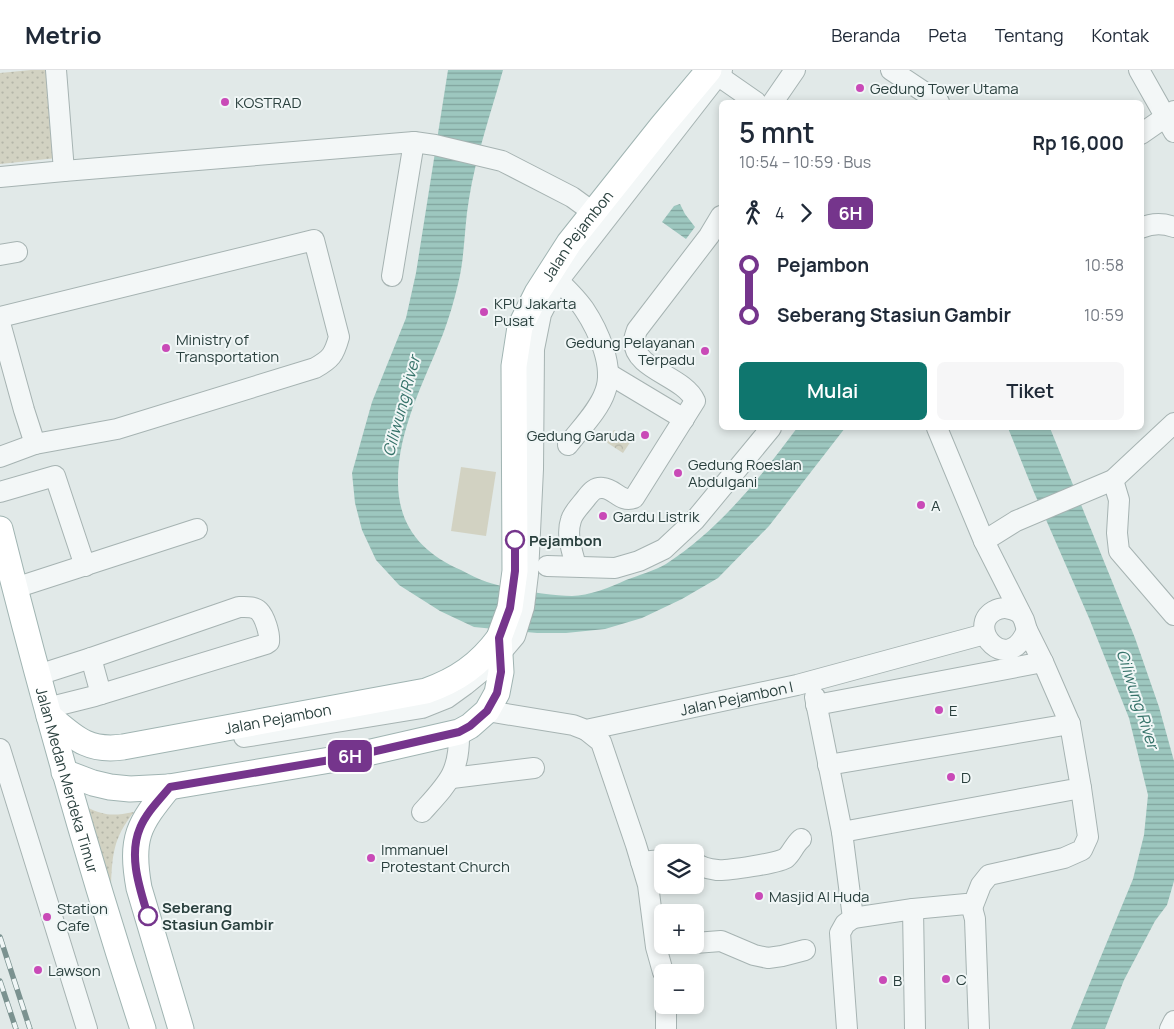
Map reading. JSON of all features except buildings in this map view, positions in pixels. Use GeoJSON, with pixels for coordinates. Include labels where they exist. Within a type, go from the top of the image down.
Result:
{"type":"FeatureCollection","features":[{"type":"Feature","properties":{"kind":"main road","name":"Jalan Pejambon"},"geometry":{"type":"LineString","coordinates":[[64,772],[110,787],[130,789],[170,787],[354,756],[459,732],[470,726],[487,711],[497,693],[501,672],[503,641],[510,608],[521,572],[514,366],[520,327],[537,293],[554,277],[569,243],[662,126],[715,71]]}},
{"type":"Feature","properties":{"kind":"main road","name":"Jalan Medan Merdeka Timur"},"geometry":{"type":"LineString","coordinates":[[0,529],[7,584],[38,674],[64,772],[143,1029]]}},
{"type":"Feature","properties":{"kind":"main road","name":"Jalan Pejambon"},"geometry":{"type":"LineString","coordinates":[[49,717],[81,742],[93,747],[123,748],[426,691],[445,684],[463,674],[503,641]]}},
{"type":"Feature","properties":{"kind":"main road"},"geometry":{"type":"LineString","coordinates":[[170,787],[152,807],[139,829],[135,847],[135,866],[139,888],[180,1029]]}},
{"type":"Feature","properties":{"kind":"street"},"geometry":{"type":"LineString","coordinates":[[56,70],[64,171]]}},
{"type":"Feature","properties":{"kind":"street"},"geometry":{"type":"LineString","coordinates":[[774,100],[795,70]]}},
{"type":"Feature","properties":{"kind":"street"},"geometry":{"type":"LineString","coordinates":[[1139,70],[1172,117]]}},
{"type":"Feature","properties":{"kind":"street"},"geometry":{"type":"LineString","coordinates":[[1154,70],[1172,117]]}},
{"type":"Feature","properties":{"kind":"street"},"geometry":{"type":"LineString","coordinates":[[568,445],[605,394],[608,367],[597,334],[585,310],[554,277],[715,71],[753,100]]}},
{"type":"Feature","properties":{"kind":"street"},"geometry":{"type":"LineString","coordinates":[[898,72],[936,100]]}},
{"type":"Feature","properties":{"kind":"street"},"geometry":{"type":"LineString","coordinates":[[1144,132],[1172,117]]}},
{"type":"Feature","properties":{"kind":"street"},"geometry":{"type":"LineString","coordinates":[[392,276],[419,142]]}},
{"type":"Feature","properties":{"kind":"street"},"geometry":{"type":"LineString","coordinates":[[0,178],[419,142],[502,161],[572,197],[594,213]]}},
{"type":"Feature","properties":{"kind":"street"},"geometry":{"type":"LineString","coordinates":[[576,566],[569,535],[571,519],[591,492],[599,487],[606,488],[624,499],[634,498],[695,400],[691,392],[644,362],[638,354],[634,342],[637,330],[709,236],[719,219]]}},
{"type":"Feature","properties":{"kind":"street"},"geometry":{"type":"LineString","coordinates":[[1144,227],[1154,224],[1174,227]]}},
{"type":"Feature","properties":{"kind":"street"},"geometry":{"type":"LineString","coordinates":[[0,317],[314,240],[339,337],[336,348],[329,360],[316,368],[117,429],[35,444],[0,457]]}},
{"type":"Feature","properties":{"kind":"street"},"geometry":{"type":"LineString","coordinates":[[0,323],[35,444]]}},
{"type":"Feature","properties":{"kind":"street"},"geometry":{"type":"LineString","coordinates":[[608,367],[638,354]]}},
{"type":"Feature","properties":{"kind":"street"},"geometry":{"type":"LineString","coordinates":[[608,367],[684,419]]}},
{"type":"Feature","properties":{"kind":"street"},"geometry":{"type":"LineString","coordinates":[[984,541],[1016,521],[1113,480],[1174,422]]}},
{"type":"Feature","properties":{"kind":"street"},"geometry":{"type":"LineString","coordinates":[[547,566],[614,568],[639,561],[664,549],[695,520],[769,430]]}},
{"type":"Feature","properties":{"kind":"street"},"geometry":{"type":"LineString","coordinates":[[938,430],[984,541],[1044,662],[1070,724],[1088,836],[1082,850],[1064,858],[988,875],[981,885],[972,908],[975,919],[979,1029]]}},
{"type":"Feature","properties":{"kind":"street"},"geometry":{"type":"LineString","coordinates":[[0,492],[55,476],[85,566]]}},
{"type":"Feature","properties":{"kind":"street"},"geometry":{"type":"LineString","coordinates":[[1113,480],[1119,500],[1117,533],[1120,551],[1174,615]]}},
{"type":"Feature","properties":{"kind":"street"},"geometry":{"type":"LineString","coordinates":[[38,674],[86,660],[239,607],[252,608],[259,612],[270,634],[269,642],[98,695],[49,717],[44,713],[28,674],[7,584],[85,566],[197,529]]}},
{"type":"Feature","properties":{"kind":"street"},"geometry":{"type":"LineString","coordinates":[[1004,608],[1012,609],[1023,622],[1020,643],[1008,650],[994,647],[985,634],[986,620],[995,611],[1004,608]]}},
{"type":"Feature","properties":{"kind":"street","name":"Jalan Pejambon I"},"geometry":{"type":"LineString","coordinates":[[487,711],[573,724],[586,730],[797,685],[985,634]]}},
{"type":"Feature","properties":{"kind":"street"},"geometry":{"type":"LineString","coordinates":[[86,660],[98,695]]}},
{"type":"Feature","properties":{"kind":"street"},"geometry":{"type":"LineString","coordinates":[[853,918],[842,832],[816,701],[1044,662]]}},
{"type":"Feature","properties":{"kind":"street"},"geometry":{"type":"LineString","coordinates":[[828,765],[1070,724]]}},
{"type":"Feature","properties":{"kind":"street"},"geometry":{"type":"LineString","coordinates":[[586,730],[601,742],[641,862],[654,911]]}},
{"type":"Feature","properties":{"kind":"street"},"geometry":{"type":"LineString","coordinates":[[422,812],[452,778],[458,762],[459,732]]}},
{"type":"Feature","properties":{"kind":"street"},"geometry":{"type":"LineString","coordinates":[[0,749],[87,1029]]}},
{"type":"Feature","properties":{"kind":"street"},"geometry":{"type":"LineString","coordinates":[[452,778],[534,768]]}},
{"type":"Feature","properties":{"kind":"street"},"geometry":{"type":"LineString","coordinates":[[842,832],[1081,788]]}},
{"type":"Feature","properties":{"kind":"street"},"geometry":{"type":"LineString","coordinates":[[704,867],[718,871],[776,862],[786,858],[801,839]]}},
{"type":"Feature","properties":{"kind":"street"},"geometry":{"type":"LineString","coordinates":[[641,862],[654,861]]}},
{"type":"Feature","properties":{"kind":"street"},"geometry":{"type":"LineString","coordinates":[[847,1029],[840,933],[845,924],[853,918],[913,909],[966,904],[972,908]]}},
{"type":"Feature","properties":{"kind":"street"},"geometry":{"type":"LineString","coordinates":[[913,909],[915,1029]]}},
{"type":"Feature","properties":{"kind":"street"},"geometry":{"type":"LineString","coordinates":[[704,942],[721,941],[768,958],[804,950]]}},
{"type":"Feature","properties":{"kind":"street"},"geometry":{"type":"LineString","coordinates":[[666,1014],[666,1029]]}},
{"type":"Feature","properties":{"kind":"street"},"geometry":{"type":"LineString","coordinates":[[1170,1029],[1174,1021]]}},
{"type":"Feature","properties":{"kind":"green space"},"geometry":{"type":"Polygon","coordinates":[[[48,70],[57,158],[0,164],[0,73],[48,70]]]}},
{"type":"Feature","properties":{"kind":"green space"},"geometry":{"type":"Polygon","coordinates":[[[614,430],[631,441],[623,453],[606,442],[614,430]]]}},
{"type":"Feature","properties":{"kind":"green space"},"geometry":{"type":"Polygon","coordinates":[[[461,467],[496,472],[486,536],[451,531],[461,467]]]}},
{"type":"Feature","properties":{"kind":"green space"},"geometry":{"type":"Polygon","coordinates":[[[86,807],[109,814],[134,812],[122,830],[115,848],[111,888],[86,807]]]}},
{"type":"Feature","properties":{"kind":"water","name":"Ciliwung River"},"geometry":{"type":"Polygon","coordinates":[[[448,70],[503,70],[472,183],[467,210],[462,263],[455,297],[443,334],[407,426],[399,464],[398,484],[399,499],[408,526],[424,547],[447,563],[496,585],[552,595],[578,596],[607,588],[657,569],[686,550],[738,502],[795,430],[843,430],[769,526],[718,578],[682,599],[642,618],[605,629],[566,633],[537,633],[474,627],[440,611],[399,585],[376,560],[362,530],[355,503],[352,473],[372,402],[406,318],[416,273],[448,70]]]}},
{"type":"Feature","properties":{"kind":"water"},"geometry":{"type":"Polygon","coordinates":[[[680,204],[695,227],[686,239],[662,222],[674,206],[680,204]]]}},
{"type":"Feature","properties":{"kind":"water","name":"Ciliwung River"},"geometry":{"type":"Polygon","coordinates":[[[1009,430],[1051,430],[1135,638],[1159,707],[1174,761],[1174,881],[1167,905],[1155,921],[1124,980],[1105,1029],[1071,1029],[1133,879],[1144,835],[1148,795],[1129,718],[1089,618],[1009,430]]]}},
{"type":"Feature","properties":{"kind":"railway"},"geometry":{"type":"LineString","coordinates":[[0,937],[30,1029]]}},
{"type":"Feature","properties":{"kind":"railway"},"geometry":{"type":"LineString","coordinates":[[0,981],[16,1029]]}},
{"type":"Feature","properties":{"kind":"bus line","name":"6H"},"geometry":{"type":"LineString","coordinates":[[148,916],[139,888],[135,866],[135,847],[139,829],[152,807],[170,787],[354,756],[459,732],[480,719],[497,693],[501,672],[499,638],[510,608],[515,571],[515,540]]}},
{"type":"Feature","properties":{"kind":"place","name":"Gedung Tower Utama"},"geometry":{"type":"Point","coordinates":[860,88]}},
{"type":"Feature","properties":{"kind":"place","name":"KOSTRAD"},"geometry":{"type":"Point","coordinates":[225,102]}},
{"type":"Feature","properties":{"kind":"place","name":"KPU Jakarta Pusat"},"geometry":{"type":"Point","coordinates":[484,312]}},
{"type":"Feature","properties":{"kind":"place","name":"Ministry of Transportation"},"geometry":{"type":"Point","coordinates":[166,348]}},
{"type":"Feature","properties":{"kind":"place","name":"Gedung Pelayanan Terpadu"},"geometry":{"type":"Point","coordinates":[705,351]}},
{"type":"Feature","properties":{"kind":"place","name":"Gedung Garuda"},"geometry":{"type":"Point","coordinates":[645,435]}},
{"type":"Feature","properties":{"kind":"place","name":"Gedung Roeslan Abdulgani"},"geometry":{"type":"Point","coordinates":[678,473]}},
{"type":"Feature","properties":{"kind":"place","name":"A"},"geometry":{"type":"Point","coordinates":[921,505]}},
{"type":"Feature","properties":{"kind":"place","name":"Gardu Listrik"},"geometry":{"type":"Point","coordinates":[603,516]}},
{"type":"Feature","properties":{"kind":"place","name":"Pejambon"},"geometry":{"type":"Point","coordinates":[515,540]}},
{"type":"Feature","properties":{"kind":"place","name":"E"},"geometry":{"type":"Point","coordinates":[939,710]}},
{"type":"Feature","properties":{"kind":"place","name":"D"},"geometry":{"type":"Point","coordinates":[951,777]}},
{"type":"Feature","properties":{"kind":"place","name":"Immanuel Protestant Church"},"geometry":{"type":"Point","coordinates":[371,858]}},
{"type":"Feature","properties":{"kind":"place","name":"Masjid Al Huda"},"geometry":{"type":"Point","coordinates":[759,896]}},
{"type":"Feature","properties":{"kind":"place","name":"Seberang Stasiun Gambir"},"geometry":{"type":"Point","coordinates":[148,916]}},
{"type":"Feature","properties":{"kind":"place","name":"Station Cafe"},"geometry":{"type":"Point","coordinates":[47,917]}},
{"type":"Feature","properties":{"kind":"place","name":"Lawson"},"geometry":{"type":"Point","coordinates":[38,970]}},
{"type":"Feature","properties":{"kind":"place","name":"C"},"geometry":{"type":"Point","coordinates":[946,979]}},
{"type":"Feature","properties":{"kind":"place","name":"B"},"geometry":{"type":"Point","coordinates":[883,980]}}]}
